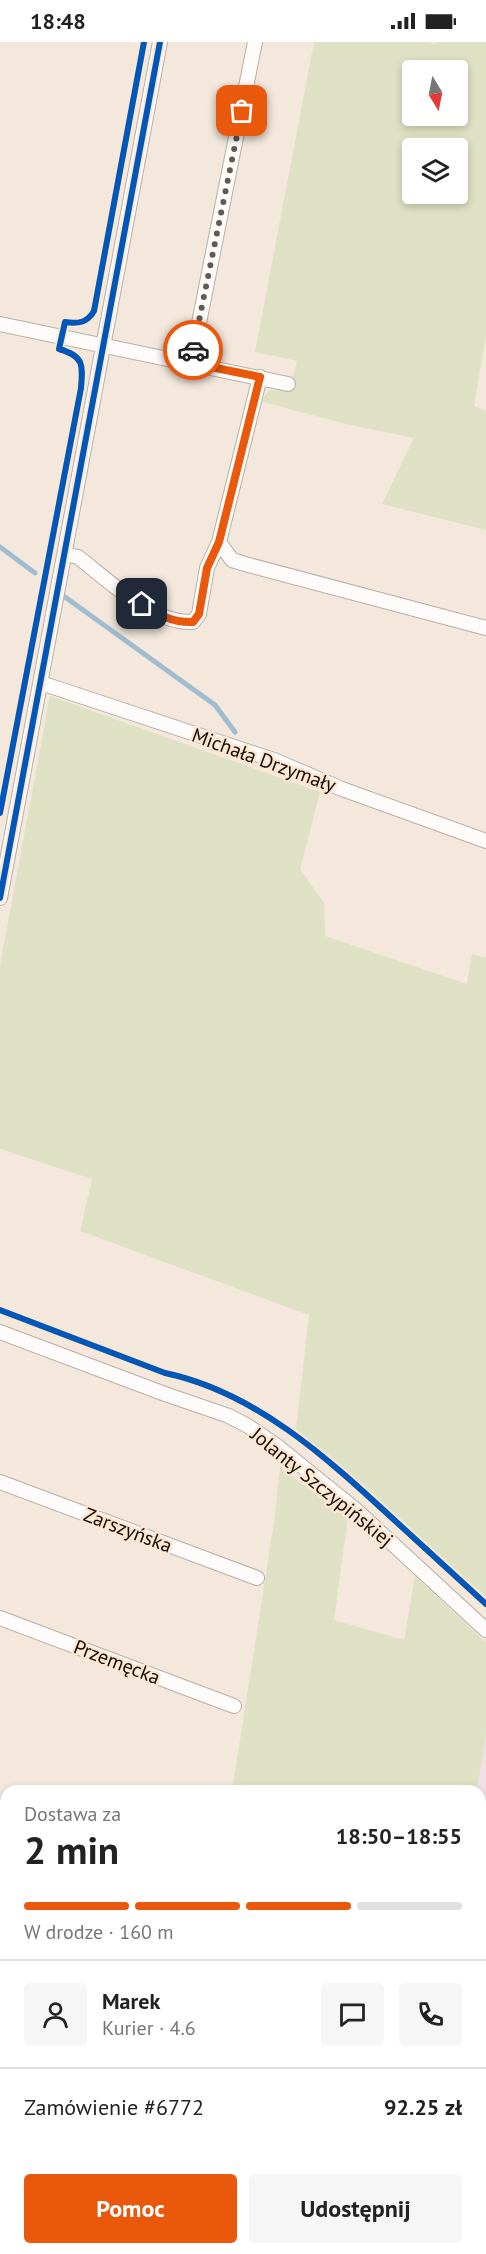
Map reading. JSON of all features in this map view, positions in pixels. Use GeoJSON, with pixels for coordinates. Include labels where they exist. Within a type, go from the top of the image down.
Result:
{"type":"FeatureCollection","features":[{"type":"Feature","properties":{"kind":"street"},"geometry":{"type":"LineString","coordinates":[[0,898],[160,42]]}},
{"type":"Feature","properties":{"kind":"street"},"geometry":{"type":"LineString","coordinates":[[191,363],[255,42]]}},
{"type":"Feature","properties":{"kind":"street"},"geometry":{"type":"LineString","coordinates":[[0,324],[288,384]]}},
{"type":"Feature","properties":{"kind":"street"},"geometry":{"type":"LineString","coordinates":[[65,554],[78,557],[154,613],[183,622],[193,622],[199,614],[207,568],[219,542],[260,377]]}},
{"type":"Feature","properties":{"kind":"street"},"geometry":{"type":"LineString","coordinates":[[219,542],[232,560],[486,628]]}},
{"type":"Feature","properties":{"kind":"street","name":"Michała Drzymały"},"geometry":{"type":"LineString","coordinates":[[40,683],[274,760],[342,789],[486,842]]}},
{"type":"Feature","properties":{"kind":"street","name":"Jolanty Szczypińskiej"},"geometry":{"type":"LineString","coordinates":[[0,1332],[230,1416],[248,1426],[277,1446],[356,1510],[486,1630]]}},
{"type":"Feature","properties":{"kind":"street","name":"Zarszyńska"},"geometry":{"type":"LineString","coordinates":[[0,1482],[256,1578]]}},
{"type":"Feature","properties":{"kind":"street","name":"Przemęcka"},"geometry":{"type":"LineString","coordinates":[[0,1617],[234,1706]]}},
{"type":"Feature","properties":{"kind":"shaded area"},"geometry":{"type":"Polygon","coordinates":[[[486,1733],[486,1785],[478,1785],[486,1733]]]}},
{"type":"Feature","properties":{"kind":"green space"},"geometry":{"type":"Polygon","coordinates":[[[314,42],[424,42],[435,44],[436,42],[486,42],[486,335],[474,406],[486,411],[486,530],[382,504],[414,438],[350,425],[263,402],[269,391],[277,389],[290,391],[297,361],[255,352],[314,42]]]}},
{"type":"Feature","properties":{"kind":"green space"},"geometry":{"type":"Polygon","coordinates":[[[50,696],[320,792],[300,869],[324,903],[325,936],[467,984],[472,954],[486,958],[486,1598],[373,1494],[296,1429],[309,1315],[80,1231],[92,1179],[0,1149],[0,965],[50,696]]]}},
{"type":"Feature","properties":{"kind":"green space"},"geometry":{"type":"Polygon","coordinates":[[[280,1468],[348,1517],[334,1620],[404,1640],[415,1576],[486,1643],[486,1733],[478,1785],[233,1785],[275,1516],[280,1468]]]}},
{"type":"Feature","properties":{"kind":"waterway"},"geometry":{"type":"LineString","coordinates":[[0,547],[35,573]]}},
{"type":"Feature","properties":{"kind":"waterway"},"geometry":{"type":"LineString","coordinates":[[65,597],[215,705],[235,732]]}},
{"type":"Feature","properties":{"kind":"cycle path"},"geometry":{"type":"LineString","coordinates":[[0,813],[81,388],[82,367],[80,362],[73,355],[59,349],[65,322],[82,322],[94,311],[144,42]]}},
{"type":"Feature","properties":{"kind":"cycle path"},"geometry":{"type":"LineString","coordinates":[[0,898],[160,42]]}},
{"type":"Feature","properties":{"kind":"cycle path"},"geometry":{"type":"LineString","coordinates":[[0,1310],[165,1373],[198,1382],[259,1411],[315,1450],[341,1472],[486,1604]]}},
{"type":"Feature","properties":{"kind":"way so far"},"geometry":{"type":"LineString","coordinates":[[193,350],[242,111]]}},
{"type":"Feature","properties":{"kind":"route"},"geometry":{"type":"LineString","coordinates":[[142,604],[154,613],[183,622],[193,622],[199,614],[207,568],[214,556],[224,524],[260,377],[191,363],[193,350]]}}]}
